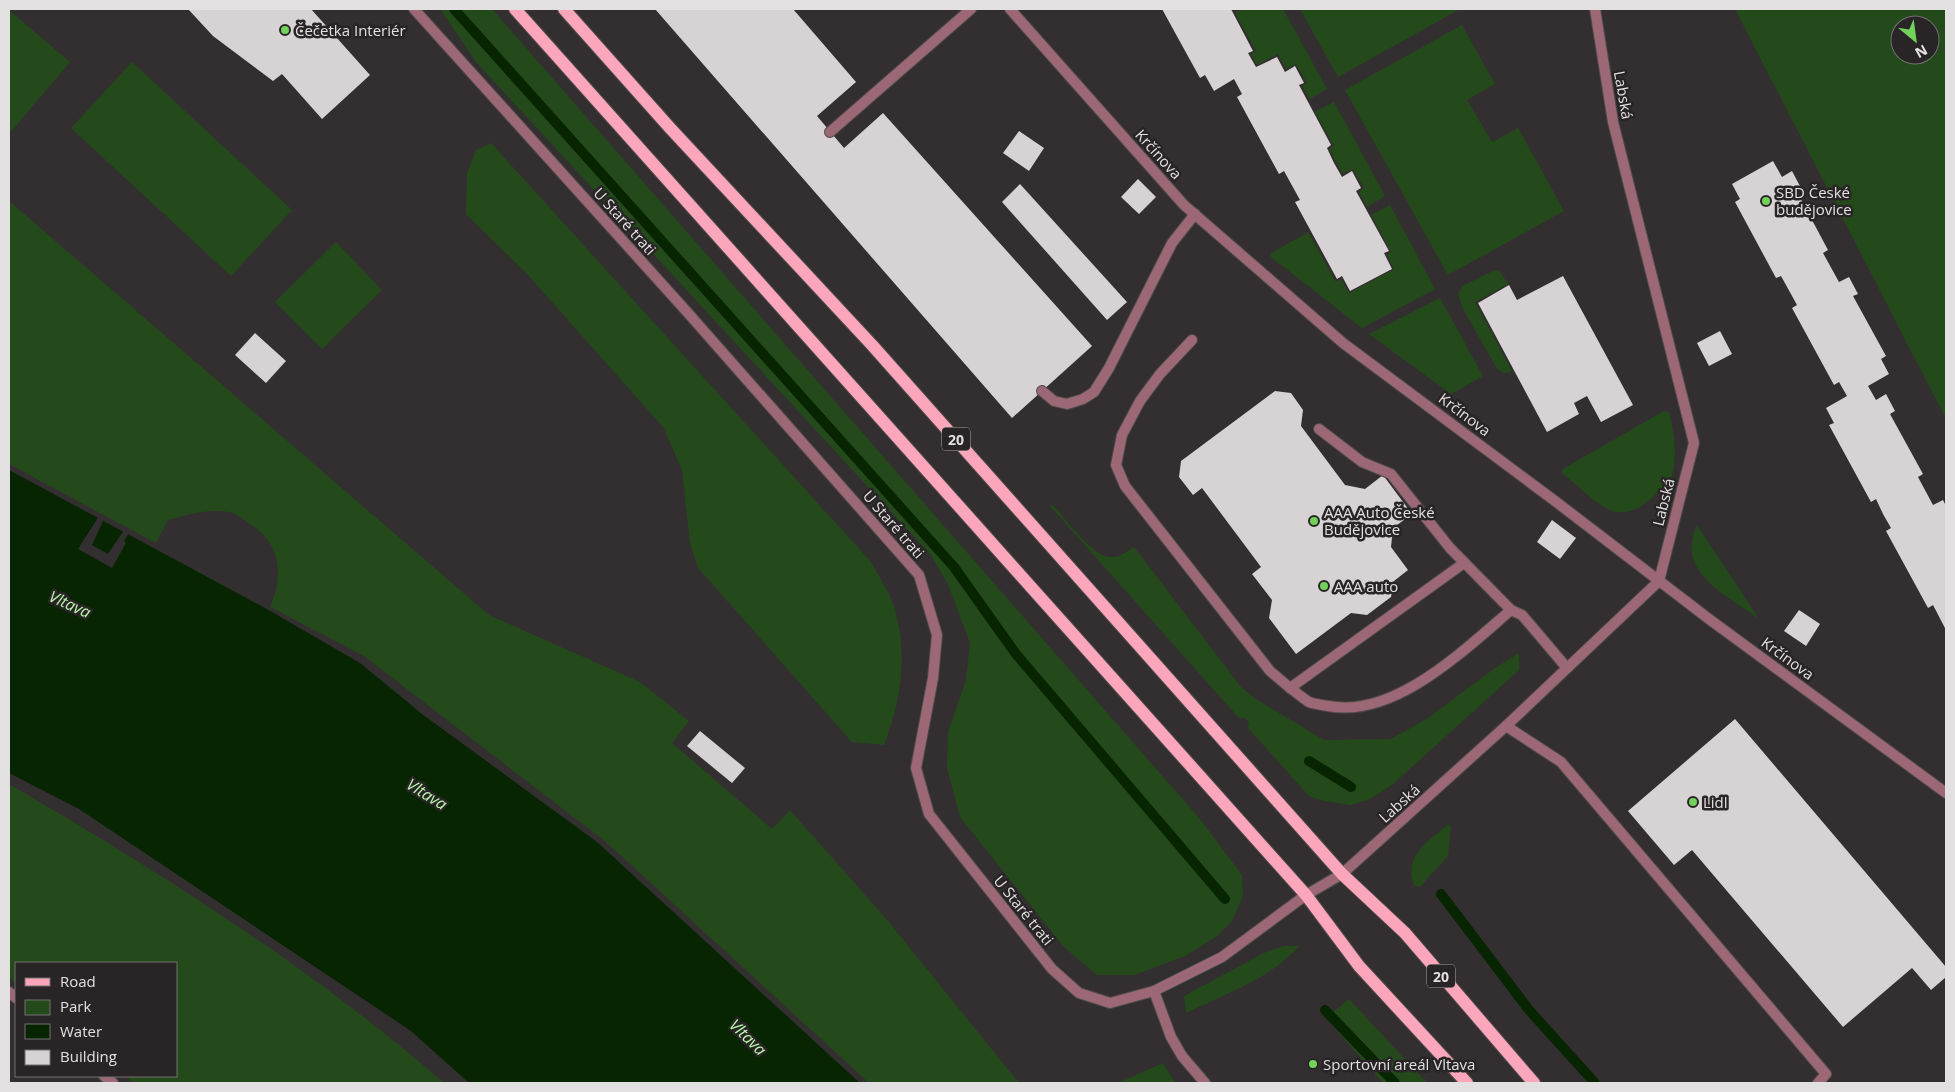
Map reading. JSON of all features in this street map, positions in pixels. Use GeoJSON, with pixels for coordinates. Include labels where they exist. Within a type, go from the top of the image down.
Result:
{"type":"FeatureCollection","features":[{"type":"Feature","properties":{"kind":"main road"},"geometry":{"type":"LineString","coordinates":[[515,9],[1306,895],[1359,966],[1467,1083]]}},
{"type":"Feature","properties":{"kind":"main road","name":"20"},"geometry":{"type":"LineString","coordinates":[[564,9],[670,128],[872,345],[1342,874],[1404,933],[1534,1083]]}},
{"type":"Feature","properties":{"kind":"street","name":"U Staré trati"},"geometry":{"type":"LineString","coordinates":[[414,9],[688,313],[919,575],[937,635],[933,678],[916,768],[929,814],[1052,969],[1079,993],[1110,1003],[1154,991],[1222,957],[1306,895]]}},
{"type":"Feature","properties":{"kind":"street"},"geometry":{"type":"LineString","coordinates":[[830,132],[971,9]]}},
{"type":"Feature","properties":{"kind":"street","name":"Krčínova"},"geometry":{"type":"LineString","coordinates":[[1010,9],[1184,205],[1343,343],[1946,794]]}},
{"type":"Feature","properties":{"kind":"street","name":"Labská"},"geometry":{"type":"LineString","coordinates":[[1306,895],[1342,874],[1506,726],[1659,581],[1694,443],[1613,122],[1595,9]]}},
{"type":"Feature","properties":{"kind":"street"},"geometry":{"type":"LineString","coordinates":[[1042,391],[1054,401],[1067,404],[1083,399],[1094,392],[1109,368],[1172,242],[1195,214]]}},
{"type":"Feature","properties":{"kind":"street"},"geometry":{"type":"LineString","coordinates":[[1192,340],[1160,374],[1140,401],[1122,435],[1116,465],[1125,486],[1270,671],[1290,688],[1311,702],[1344,709],[1373,705],[1399,694],[1462,652],[1511,610]]}},
{"type":"Feature","properties":{"kind":"street"},"geometry":{"type":"LineString","coordinates":[[1319,429],[1362,462],[1391,474],[1464,563],[1511,610],[1522,615],[1567,668]]}},
{"type":"Feature","properties":{"kind":"street"},"geometry":{"type":"LineString","coordinates":[[1290,688],[1464,563]]}},
{"type":"Feature","properties":{"kind":"street"},"geometry":{"type":"LineString","coordinates":[[1506,726],[1560,762],[1581,786],[1826,1074],[1818,1083]]}},
{"type":"Feature","properties":{"kind":"street"},"geometry":{"type":"LineString","coordinates":[[1154,991],[1174,1043],[1182,1056],[1205,1083]]}},
{"type":"Feature","properties":{"kind":"green space"},"geometry":{"type":"Polygon","coordinates":[[[440,9],[492,9],[1200,819],[1242,875],[1243,896],[1232,921],[1216,937],[1185,956],[1134,975],[1097,975],[1064,947],[960,817],[947,768],[948,732],[966,680],[970,643],[948,584],[930,554],[476,62],[440,9]]]}},
{"type":"Feature","properties":{"kind":"green space"},"geometry":{"type":"Polygon","coordinates":[[[1242,9],[1283,9],[1327,89],[1310,99],[1302,86],[1307,83],[1296,64],[1286,69],[1278,54],[1257,65],[1251,54],[1256,51],[1235,13],[1242,9]]]}},
{"type":"Feature","properties":{"kind":"green space"},"geometry":{"type":"Polygon","coordinates":[[[1300,9],[1460,9],[1338,77],[1300,9]]]}},
{"type":"Feature","properties":{"kind":"green space"},"geometry":{"type":"Polygon","coordinates":[[[1735,9],[1946,9],[1946,414],[1944,415],[1735,9]]]}},
{"type":"Feature","properties":{"kind":"green space"},"geometry":{"type":"Polygon","coordinates":[[[9,10],[70,62],[9,134],[9,10]]]}},
{"type":"Feature","properties":{"kind":"green space"},"geometry":{"type":"Polygon","coordinates":[[[1462,25],[1495,84],[1467,100],[1492,142],[1518,128],[1564,211],[1448,275],[1345,90],[1462,25]]]}},
{"type":"Feature","properties":{"kind":"green space"},"geometry":{"type":"Polygon","coordinates":[[[132,62],[292,210],[231,276],[71,128],[132,62]]]}},
{"type":"Feature","properties":{"kind":"green space"},"geometry":{"type":"Polygon","coordinates":[[[1334,102],[1385,196],[1367,207],[1359,192],[1364,188],[1353,169],[1343,174],[1329,149],[1334,146],[1315,112],[1334,102]]]}},
{"type":"Feature","properties":{"kind":"green space"},"geometry":{"type":"Polygon","coordinates":[[[491,143],[871,562],[893,604],[901,644],[901,678],[895,712],[884,745],[852,742],[698,568],[690,543],[682,470],[663,427],[528,275],[466,214],[467,173],[476,150],[491,143]]]}},
{"type":"Feature","properties":{"kind":"green space"},"geometry":{"type":"Polygon","coordinates":[[[9,201],[489,615],[640,682],[689,721],[672,743],[772,829],[790,810],[888,921],[1019,1083],[869,1083],[606,842],[364,656],[270,607],[277,583],[277,560],[268,540],[249,523],[229,512],[213,511],[191,514],[168,520],[156,543],[9,464],[9,201]]]}},
{"type":"Feature","properties":{"kind":"green space"},"geometry":{"type":"Polygon","coordinates":[[[1390,205],[1435,289],[1362,328],[1271,257],[1270,254],[1308,232],[1336,282],[1341,279],[1349,293],[1394,269],[1387,255],[1391,252],[1371,215],[1390,205]]]}},
{"type":"Feature","properties":{"kind":"green space"},"geometry":{"type":"Polygon","coordinates":[[[336,242],[382,290],[322,349],[275,302],[336,242]]]}},
{"type":"Feature","properties":{"kind":"green space"},"geometry":{"type":"Polygon","coordinates":[[[1495,270],[1500,272],[1508,284],[1475,302],[1512,371],[1507,373],[1501,372],[1496,367],[1462,307],[1458,294],[1463,286],[1495,270]]]}},
{"type":"Feature","properties":{"kind":"green space"},"geometry":{"type":"Polygon","coordinates":[[[1440,298],[1483,376],[1451,394],[1369,334],[1440,298]]]}},
{"type":"Feature","properties":{"kind":"green space"},"geometry":{"type":"Polygon","coordinates":[[[1664,411],[1669,412],[1675,443],[1673,473],[1667,494],[1661,489],[1646,503],[1632,510],[1621,512],[1610,510],[1599,504],[1562,473],[1563,469],[1664,411]]]}},
{"type":"Feature","properties":{"kind":"green space"},"geometry":{"type":"Polygon","coordinates":[[[1052,504],[1087,543],[1102,555],[1116,557],[1134,547],[1241,687],[1254,698],[1324,740],[1391,739],[1428,718],[1495,668],[1519,653],[1519,670],[1392,785],[1370,799],[1351,805],[1324,801],[1309,796],[1248,728],[1249,722],[1245,718],[1239,718],[1050,506],[1052,504]]]}},
{"type":"Feature","properties":{"kind":"green space"},"geometry":{"type":"Polygon","coordinates":[[[1697,525],[1759,619],[1719,591],[1707,581],[1698,569],[1693,556],[1692,542],[1697,525]]]}},
{"type":"Feature","properties":{"kind":"green space"},"geometry":{"type":"Polygon","coordinates":[[[9,784],[122,852],[234,923],[341,1000],[444,1083],[134,1083],[126,1077],[178,1077],[178,962],[15,962],[15,982],[9,977],[9,784]]]}},
{"type":"Feature","properties":{"kind":"green space"},"geometry":{"type":"Polygon","coordinates":[[[1449,824],[1451,827],[1448,856],[1420,887],[1414,885],[1411,875],[1415,857],[1426,843],[1449,824]]]}},
{"type":"Feature","properties":{"kind":"green space"},"geometry":{"type":"Polygon","coordinates":[[[1283,946],[1299,946],[1288,958],[1261,977],[1186,1013],[1184,996],[1264,953],[1283,946]]]}},
{"type":"Feature","properties":{"kind":"green space"},"geometry":{"type":"Polygon","coordinates":[[[1349,999],[1427,1083],[1383,1083],[1326,1018],[1349,999]]]}},
{"type":"Feature","properties":{"kind":"green space"},"geometry":{"type":"Polygon","coordinates":[[[1163,1063],[1175,1083],[1118,1083],[1163,1063]]]}},
{"type":"Feature","properties":{"kind":"water","name":"Vltava"},"geometry":{"type":"Polygon","coordinates":[[[9,470],[265,608],[360,663],[422,714],[597,842],[860,1083],[469,1083],[411,1031],[79,809],[9,773],[9,470]]]}},
{"type":"Feature","properties":{"kind":"pier"},"geometry":{"type":"Polygon","coordinates":[[[99,516],[104,519],[92,545],[108,554],[124,530],[129,533],[124,541],[126,543],[112,568],[78,549],[99,516]]]}},
{"type":"Feature","properties":{"kind":"building"},"geometry":{"type":"Polygon","coordinates":[[[188,9],[311,9],[370,75],[322,119],[282,74],[273,81],[213,36],[188,9]]]}},
{"type":"Feature","properties":{"kind":"building"},"geometry":{"type":"Polygon","coordinates":[[[655,9],[793,9],[856,82],[817,116],[844,148],[883,113],[1092,346],[1012,418],[655,9]]]}},
{"type":"Feature","properties":{"kind":"building"},"geometry":{"type":"Polygon","coordinates":[[[1162,9],[1231,9],[1253,51],[1248,53],[1256,67],[1277,57],[1285,72],[1295,66],[1304,83],[1299,85],[1331,145],[1327,148],[1334,163],[1342,177],[1352,171],[1361,188],[1356,191],[1389,251],[1384,253],[1392,269],[1350,291],[1342,276],[1337,279],[1295,202],[1300,200],[1284,171],[1279,174],[1237,97],[1242,94],[1234,79],[1214,91],[1205,75],[1200,78],[1162,9]]]}},
{"type":"Feature","properties":{"kind":"building"},"geometry":{"type":"Polygon","coordinates":[[[1019,131],[1044,148],[1029,171],[1003,153],[1019,131]]]}},
{"type":"Feature","properties":{"kind":"building"},"geometry":{"type":"Polygon","coordinates":[[[1773,161],[1782,177],[1792,171],[1801,188],[1796,190],[1828,250],[1823,253],[1839,282],[1849,277],[1858,294],[1853,296],[1886,356],[1881,359],[1889,374],[1868,386],[1876,400],[1886,394],[1895,411],[1890,414],[1923,474],[1918,477],[1933,505],[1943,500],[1946,506],[1946,630],[1933,605],[1928,608],[1886,531],[1891,528],[1876,499],[1871,502],[1829,425],[1834,423],[1826,408],[1847,396],[1839,382],[1834,385],[1792,308],[1797,305],[1781,276],[1776,278],[1735,202],[1740,199],[1732,184],[1773,161]]]}},
{"type":"Feature","properties":{"kind":"building"},"geometry":{"type":"Polygon","coordinates":[[[1138,179],[1156,197],[1139,214],[1121,197],[1138,179]]]}},
{"type":"Feature","properties":{"kind":"building"},"geometry":{"type":"Polygon","coordinates":[[[1020,184],[1127,302],[1107,320],[1002,202],[1020,184]]]}},
{"type":"Feature","properties":{"kind":"building"},"geometry":{"type":"Polygon","coordinates":[[[1563,276],[1633,405],[1601,422],[1587,396],[1574,403],[1579,414],[1547,432],[1478,303],[1509,285],[1517,300],[1563,276]]]}},
{"type":"Feature","properties":{"kind":"building"},"geometry":{"type":"Polygon","coordinates":[[[1720,331],[1732,354],[1709,366],[1697,343],[1720,331]]]}},
{"type":"Feature","properties":{"kind":"building"},"geometry":{"type":"Polygon","coordinates":[[[255,333],[286,361],[266,383],[235,355],[255,333]]]}},
{"type":"Feature","properties":{"kind":"building","name":"AAA Auto České Budějovice"},"geometry":{"type":"Polygon","coordinates":[[[1275,391],[1291,393],[1303,410],[1301,426],[1345,485],[1365,489],[1383,475],[1412,514],[1393,528],[1391,547],[1408,570],[1394,581],[1391,597],[1367,615],[1351,613],[1296,654],[1269,618],[1272,600],[1252,574],[1261,567],[1202,488],[1193,495],[1179,477],[1181,461],[1275,391]]]}},
{"type":"Feature","properties":{"kind":"building"},"geometry":{"type":"Polygon","coordinates":[[[1552,520],[1576,538],[1560,559],[1537,542],[1552,520]]]}},
{"type":"Feature","properties":{"kind":"building"},"geometry":{"type":"Polygon","coordinates":[[[1799,610],[1820,624],[1806,646],[1784,631],[1799,610]]]}},
{"type":"Feature","properties":{"kind":"building"},"geometry":{"type":"Polygon","coordinates":[[[1735,719],[1946,967],[1946,977],[1931,990],[1912,968],[1843,1027],[1692,850],[1674,865],[1628,811],[1735,719]]]}},
{"type":"Feature","properties":{"kind":"building"},"geometry":{"type":"Polygon","coordinates":[[[700,731],[745,768],[732,783],[687,746],[700,731]]]}},
{"type":"Feature","properties":{"kind":"waterway"},"geometry":{"type":"LineString","coordinates":[[454,9],[954,567],[1016,654],[1225,899]]}},
{"type":"Feature","properties":{"kind":"waterway"},"geometry":{"type":"LineString","coordinates":[[1309,761],[1351,787]]}},
{"type":"Feature","properties":{"kind":"waterway"},"geometry":{"type":"LineString","coordinates":[[1441,894],[1529,1010],[1595,1083]]}},
{"type":"Feature","properties":{"kind":"waterway"},"geometry":{"type":"LineString","coordinates":[[1325,1010],[1395,1083]]}},
{"type":"Feature","properties":{"kind":"place","name":"Čečetka Interiér"},"geometry":{"type":"Point","coordinates":[285,30]}},
{"type":"Feature","properties":{"kind":"place","name":"SBD České budějovice"},"geometry":{"type":"Point","coordinates":[1766,201]}},
{"type":"Feature","properties":{"kind":"place","name":"AAA Auto České Budějovice"},"geometry":{"type":"Point","coordinates":[1314,521]}},
{"type":"Feature","properties":{"kind":"place","name":"AAA auto"},"geometry":{"type":"Point","coordinates":[1324,586]}},
{"type":"Feature","properties":{"kind":"place","name":"Lidl"},"geometry":{"type":"Point","coordinates":[1693,802]}},
{"type":"Feature","properties":{"kind":"place","name":"Sportovní areál Vltava"},"geometry":{"type":"Point","coordinates":[1313,1064]}}]}
